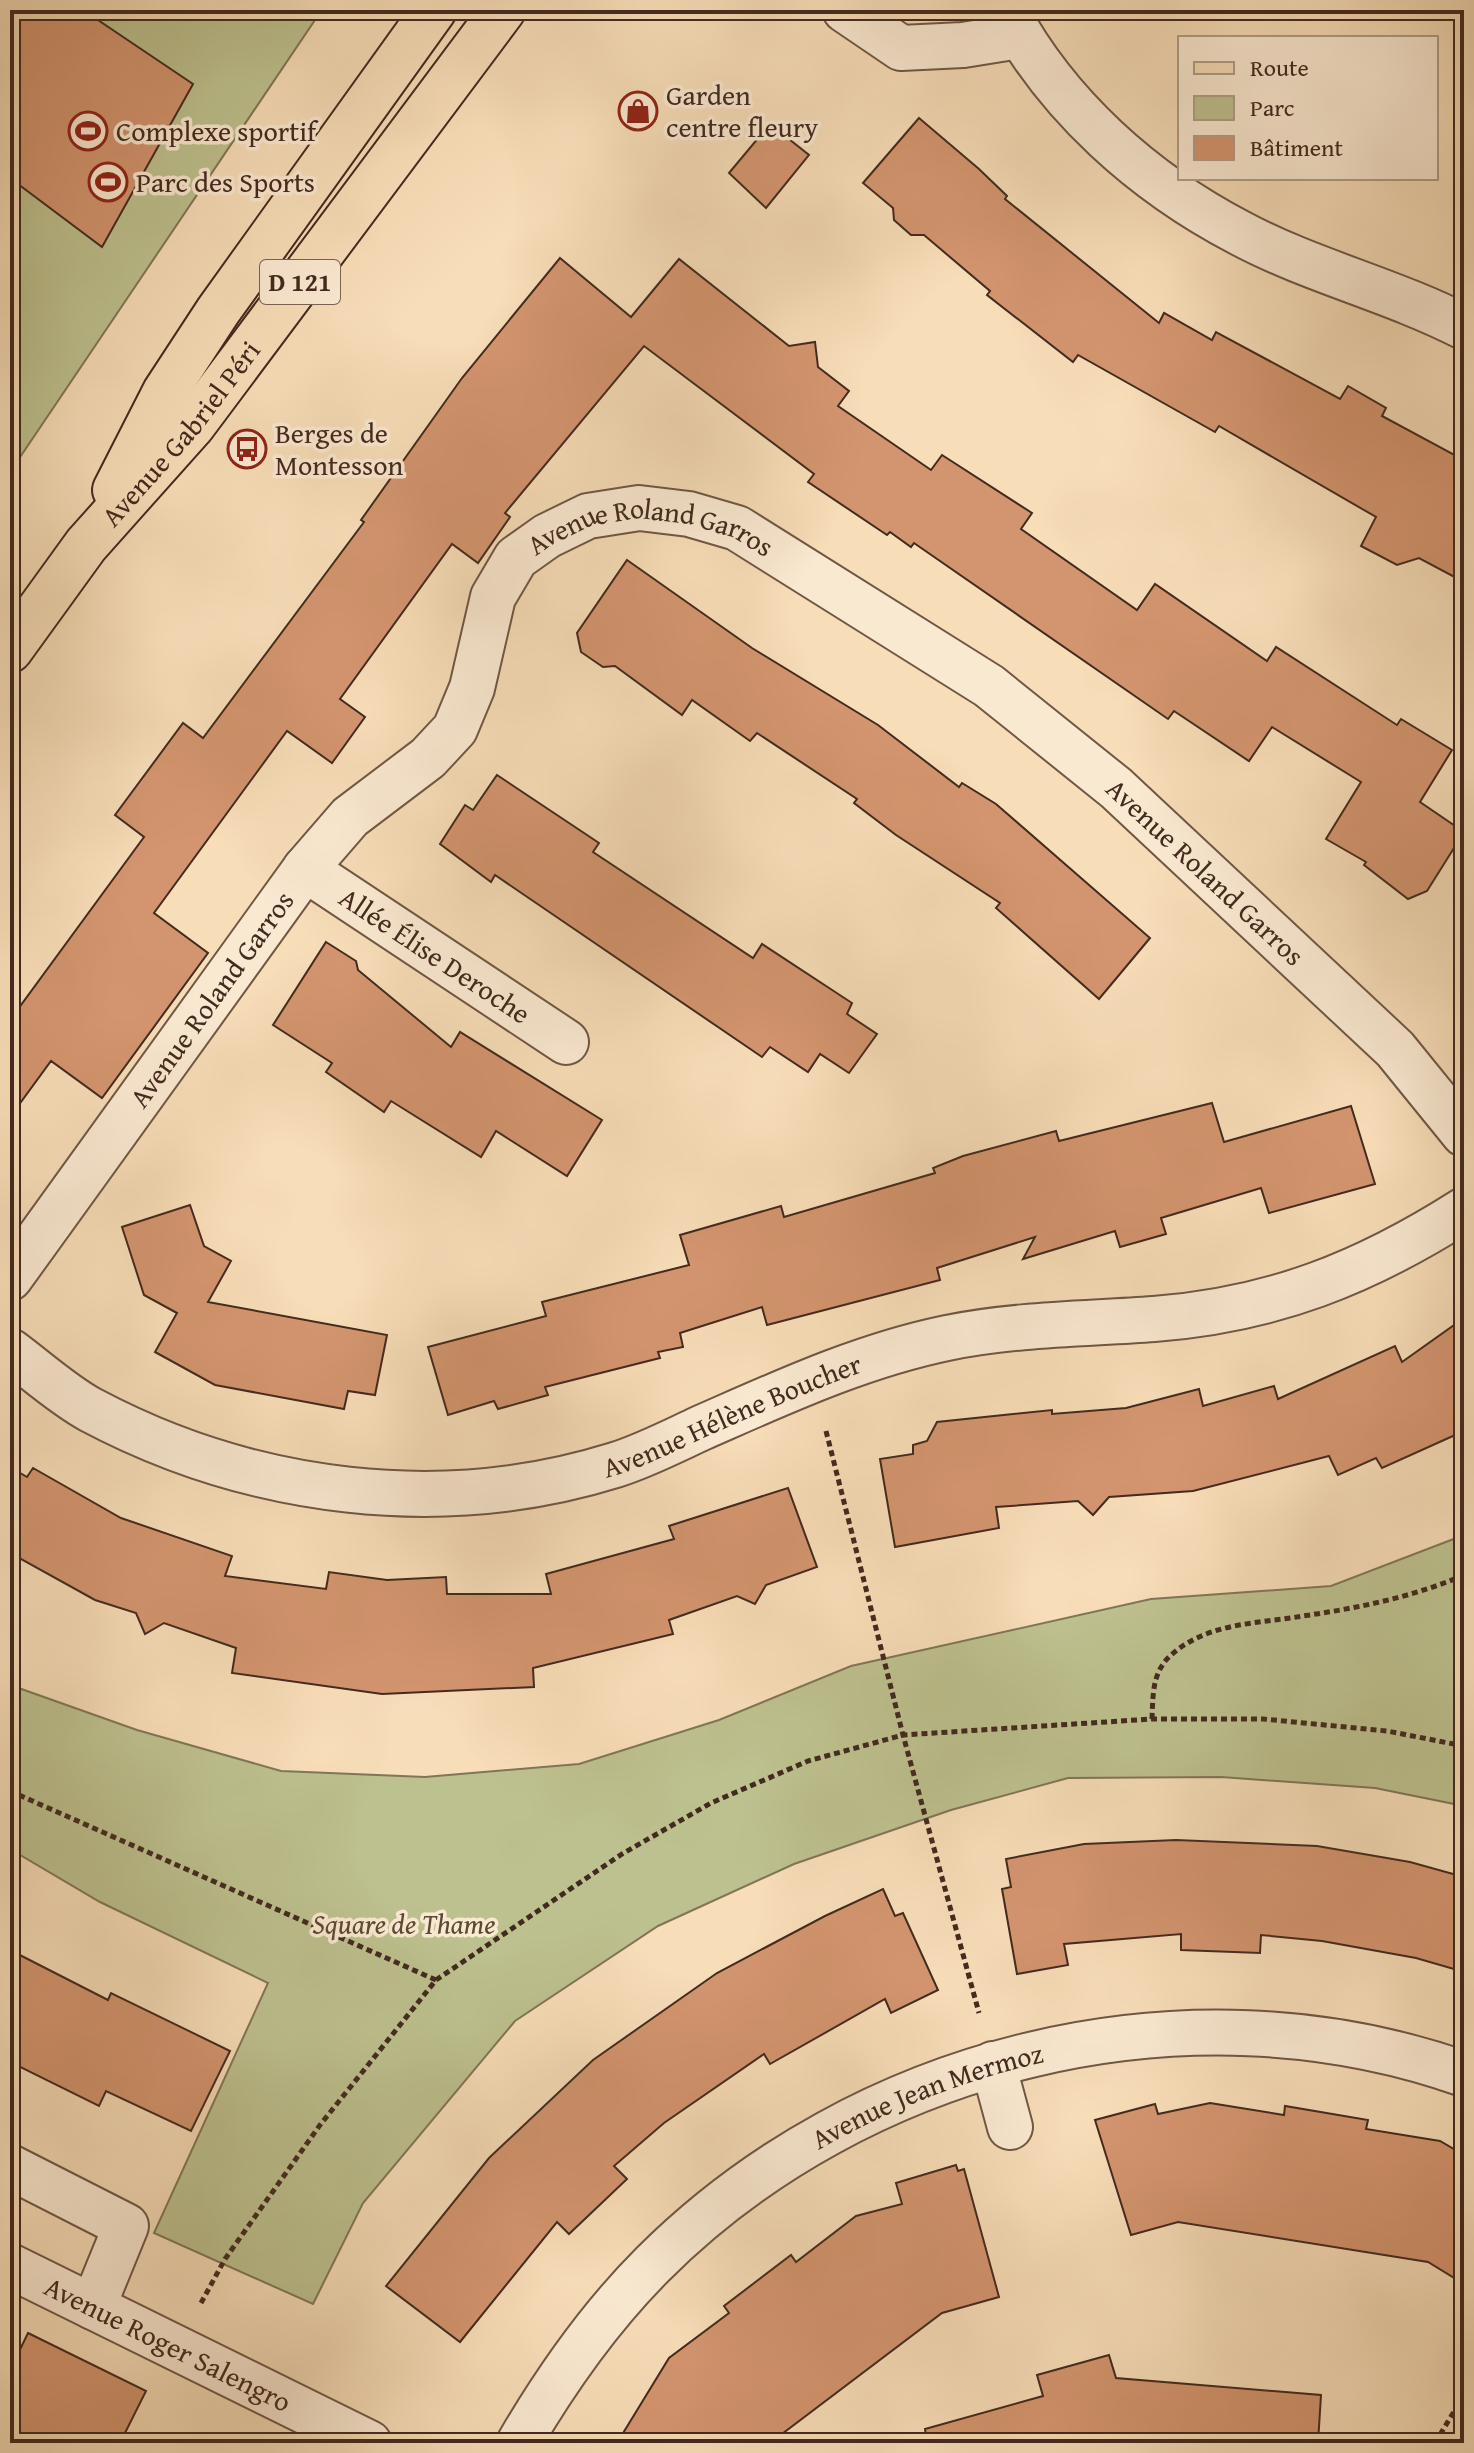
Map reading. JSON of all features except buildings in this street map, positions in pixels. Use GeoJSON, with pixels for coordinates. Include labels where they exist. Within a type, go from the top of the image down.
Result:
{"type":"FeatureCollection","features":[{"type":"Feature","properties":{"kind":"main road","name":"Avenue Gabriel Péri"},"geometry":{"type":"LineString","coordinates":[[86,545],[165,392],[349,126],[434,10]]}},
{"type":"Feature","properties":{"kind":"main road","name":"Avenue Gabriel Péri"},"geometry":{"type":"LineString","coordinates":[[10,650],[86,545],[193,425],[503,10]]}},
{"type":"Feature","properties":{"kind":"street"},"geometry":{"type":"LineString","coordinates":[[845,10],[901,48],[963,45],[1013,23],[1070,101],[1140,171],[1241,234],[1464,327]]}},
{"type":"Feature","properties":{"kind":"street","name":"Avenue Roland Garros"},"geometry":{"type":"LineString","coordinates":[[10,1278],[305,869],[350,817],[428,758],[455,729],[472,688],[493,597],[516,558],[547,536],[588,516],[639,508],[689,514],[737,528],[989,686],[1116,788],[1395,1049],[1464,1134]]}},
{"type":"Feature","properties":{"kind":"street","name":"Allée Élise Deroche"},"geometry":{"type":"LineString","coordinates":[[305,869],[566,1042]]}},
{"type":"Feature","properties":{"kind":"street","name":"Avenue Hélène Boucher"},"geometry":{"type":"LineString","coordinates":[[10,1351],[89,1409],[191,1453],[292,1484],[412,1496],[526,1488],[618,1464],[870,1357],[949,1338],[1038,1325],[1157,1319],[1235,1309],[1333,1282],[1424,1235],[1464,1210]]}},
{"type":"Feature","properties":{"kind":"street","name":"Avenue Jean Mermoz"},"geometry":{"type":"LineString","coordinates":[[519,2443],[554,2385],[604,2318],[654,2263],[728,2199],[772,2166],[866,2112],[993,2064],[1052,2050],[1144,2036],[1249,2034],[1373,2049],[1464,2074]]}},
{"type":"Feature","properties":{"kind":"street"},"geometry":{"type":"LineString","coordinates":[[993,2064],[1010,2127]]}},
{"type":"Feature","properties":{"kind":"street"},"geometry":{"type":"LineString","coordinates":[[10,2167],[126,2226],[93,2307]]}},
{"type":"Feature","properties":{"kind":"street","name":"Avenue Roger Salengro"},"geometry":{"type":"LineString","coordinates":[[10,2266],[369,2443]]}},
{"type":"Feature","properties":{"kind":"path"},"geometry":{"type":"LineString","coordinates":[[813,1380],[903,1735],[993,2064]]}},
{"type":"Feature","properties":{"kind":"path"},"geometry":{"type":"LineString","coordinates":[[1152,1719],[1153,1682],[1168,1658],[1191,1641],[1222,1627],[1384,1602],[1464,1575]]}},
{"type":"Feature","properties":{"kind":"path"},"geometry":{"type":"LineString","coordinates":[[180,2350],[225,2259],[320,2125],[436,1980],[622,1854],[711,1803],[808,1761],[903,1735],[1152,1719],[1263,1719],[1387,1731],[1464,1746]]}},
{"type":"Feature","properties":{"kind":"path"},"geometry":{"type":"LineString","coordinates":[[10,1791],[436,1980]]}},
{"type":"Feature","properties":{"kind":"path"},"geometry":{"type":"LineString","coordinates":[[1435,2443],[1464,2395]]}},
{"type":"Feature","properties":{"kind":"green space","name":"Parc des Sports"},"geometry":{"type":"Polygon","coordinates":[[[10,10],[307,10],[317,17],[10,472],[10,10]]]}},
{"type":"Feature","properties":{"kind":"green space","name":"Square de Thame"},"geometry":{"type":"Polygon","coordinates":[[[1464,1535],[1464,1806],[1375,1788],[1221,1777],[1068,1778],[951,1810],[794,1864],[658,1926],[515,2021],[363,2203],[313,2304],[154,2233],[268,1983],[100,1902],[10,1849],[10,1685],[137,1730],[281,1771],[425,1777],[579,1764],[719,1720],[851,1666],[1151,1599],[1331,1586],[1464,1535]]]}},
{"type":"Feature","properties":{"kind":"place","name":"Garden centre fleury"},"geometry":{"type":"Point","coordinates":[638,111]}},
{"type":"Feature","properties":{"kind":"place","name":"Complexe sportif"},"geometry":{"type":"Point","coordinates":[88,131]}},
{"type":"Feature","properties":{"kind":"place","name":"Parc des Sports"},"geometry":{"type":"Point","coordinates":[108,182]}},
{"type":"Feature","properties":{"kind":"place","name":"Berges de Montesson"},"geometry":{"type":"Point","coordinates":[247,449]}}]}
